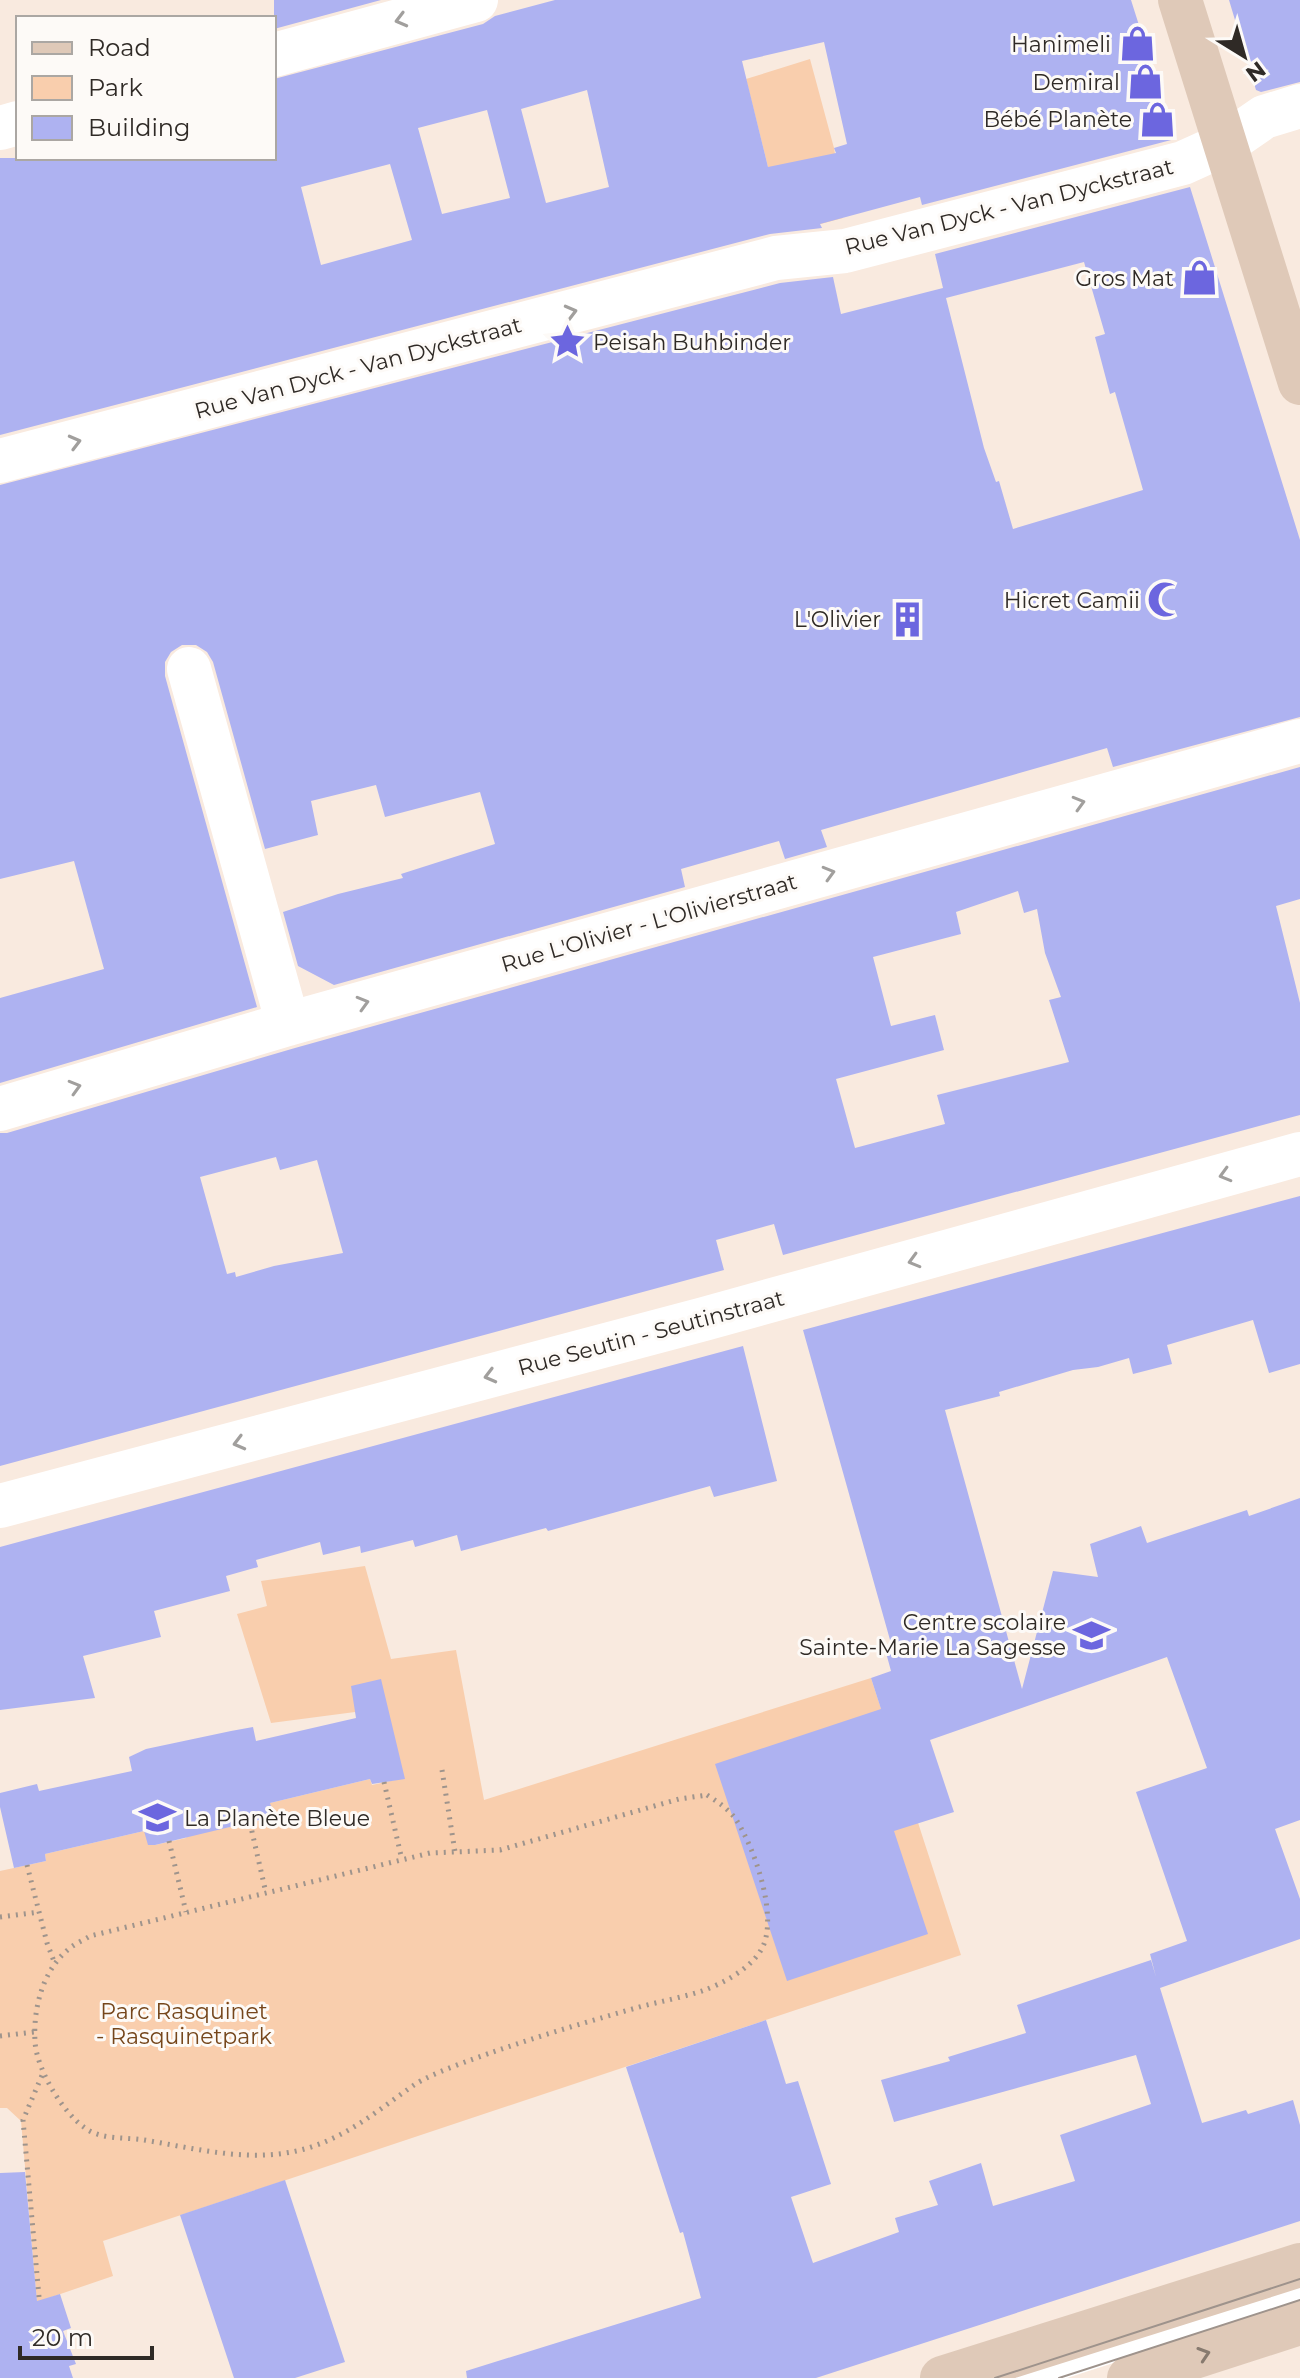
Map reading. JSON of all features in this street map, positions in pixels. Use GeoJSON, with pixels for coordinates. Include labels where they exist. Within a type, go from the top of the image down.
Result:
{"type":"FeatureCollection","features":[{"type":"Feature","properties":{"kind":"street"},"geometry":{"type":"LineString","coordinates":[[276,54],[476,0]]}},
{"type":"Feature","properties":{"kind":"street"},"geometry":{"type":"LineString","coordinates":[[1180,0],[1300,383]]}},
{"type":"Feature","properties":{"kind":"street","name":"Rue Van Dyck - Van Dyckstraat"},"geometry":{"type":"LineString","coordinates":[[0,461],[776,258],[845,251],[1183,163],[1225,144],[1264,117],[1300,106]]}},
{"type":"Feature","properties":{"kind":"street"},"geometry":{"type":"LineString","coordinates":[[189,669],[288,1024]]}},
{"type":"Feature","properties":{"kind":"street","name":"Rue L'Olivier - L'Olivierstraat"},"geometry":{"type":"LineString","coordinates":[[0,1109],[288,1024],[1300,741]]}},
{"type":"Feature","properties":{"kind":"street","name":"Rue Seutin - Seutinstraat"},"geometry":{"type":"LineString","coordinates":[[0,1506],[704,1319],[1300,1154]]}},
{"type":"Feature","properties":{"kind":"street"},"geometry":{"type":"LineString","coordinates":[[942,2378],[1300,2265]]}},
{"type":"Feature","properties":{"kind":"street"},"geometry":{"type":"LineString","coordinates":[[1129,2378],[1300,2323]]}},
{"type":"Feature","properties":{"kind":"lane"},"geometry":{"type":"LineString","coordinates":[[1028,2378],[1300,2290]]}},
{"type":"Feature","properties":{"kind":"path"},"geometry":{"type":"LineString","coordinates":[[442,1770],[455,1852]]}},
{"type":"Feature","properties":{"kind":"path"},"geometry":{"type":"LineString","coordinates":[[384,1782],[402,1860]]}},
{"type":"Feature","properties":{"kind":"path"},"geometry":{"type":"LineString","coordinates":[[707,1795],[722,1804],[743,1833],[765,1894],[769,1915],[766,1939],[761,1951],[749,1964],[703,1991],[643,2006],[491,2053],[417,2083],[360,2124],[334,2139],[308,2148],[241,2155],[208,2153],[140,2139],[103,2136],[86,2129],[73,2118],[43,2073],[36,2053],[34,2032],[37,2004],[46,1977],[69,1948],[90,1936],[430,1853],[455,1852],[500,1850],[679,1799],[707,1795]]}},
{"type":"Feature","properties":{"kind":"path"},"geometry":{"type":"LineString","coordinates":[[250,1823],[266,1893]]}},
{"type":"Feature","properties":{"kind":"path"},"geometry":{"type":"LineString","coordinates":[[169,1841],[186,1912]]}},
{"type":"Feature","properties":{"kind":"path"},"geometry":{"type":"LineString","coordinates":[[27,1865],[55,1964]]}},
{"type":"Feature","properties":{"kind":"path"},"geometry":{"type":"LineString","coordinates":[[0,1917],[39,1912]]}},
{"type":"Feature","properties":{"kind":"path"},"geometry":{"type":"LineString","coordinates":[[0,2036],[34,2032]]}},
{"type":"Feature","properties":{"kind":"path"},"geometry":{"type":"LineString","coordinates":[[39,2297],[23,2120],[43,2073]]}},
{"type":"Feature","properties":{"kind":"green space"},"geometry":{"type":"Polygon","coordinates":[[[810,59],[834,148],[840,185],[836,187],[843,218],[802,229],[768,167],[746,79],[810,59]]]}},
{"type":"Feature","properties":{"kind":"green space","name":"Parc Rasquinet - Rasquinetpark"},"geometry":{"type":"Polygon","coordinates":[[[365,1566],[391,1659],[456,1650],[484,1800],[871,1678],[961,1955],[103,2241],[113,2276],[37,2302],[21,2121],[7,2108],[0,2108],[0,1871],[46,1861],[45,1854],[144,1831],[155,1845],[186,1838],[267,1819],[270,1803],[370,1779],[372,1785],[404,1778],[355,1712],[271,1723],[237,1614],[267,1606],[261,1581],[365,1566]]]}},
{"type":"Feature","properties":{"kind":"building"},"geometry":{"type":"Polygon","coordinates":[[[274,0],[381,0],[276,28],[274,0]]]}},
{"type":"Feature","properties":{"kind":"building"},"geometry":{"type":"Polygon","coordinates":[[[555,0],[1131,0],[1175,139],[922,205],[920,197],[820,224],[822,228],[770,234],[0,435],[0,158],[276,160],[276,78],[483,24],[495,16],[555,0]],[[824,42],[742,61],[768,167],[836,153],[834,148],[847,144],[824,42]],[[587,90],[521,109],[546,203],[609,187],[587,90]],[[487,110],[418,128],[442,214],[510,198],[487,110]],[[390,164],[301,187],[321,265],[412,240],[390,164]]]}},
{"type":"Feature","properties":{"kind":"building"},"geometry":{"type":"Polygon","coordinates":[[[1229,0],[1300,0],[1300,82],[1261,92],[1256,90],[1229,0]]]}},
{"type":"Feature","properties":{"kind":"building"},"geometry":{"type":"Polygon","coordinates":[[[1190,187],[1300,540],[1300,717],[1113,767],[1107,748],[821,830],[827,847],[785,859],[779,841],[681,869],[685,887],[334,985],[298,966],[283,912],[403,878],[401,874],[495,844],[480,792],[385,817],[376,785],[311,801],[318,835],[265,849],[213,662],[207,652],[196,645],[182,645],[171,652],[165,662],[165,676],[257,1007],[0,1083],[0,998],[104,969],[74,861],[0,879],[0,485],[780,283],[833,277],[841,314],[943,288],[935,254],[1190,187]],[[1084,262],[946,298],[984,448],[996,482],[999,481],[1013,529],[1143,490],[1115,392],[1110,394],[1095,337],[1105,334],[1084,262]]]}},
{"type":"Feature","properties":{"kind":"building"},"geometry":{"type":"Polygon","coordinates":[[[1300,767],[1300,899],[1276,906],[1300,1003],[1300,1115],[783,1255],[774,1224],[716,1240],[724,1270],[0,1466],[0,1133],[1300,767]],[[1018,891],[956,912],[961,934],[873,957],[891,1026],[935,1015],[944,1050],[836,1079],[855,1148],[945,1124],[937,1095],[1069,1062],[1049,1000],[1061,997],[1045,953],[1037,909],[1024,913],[1018,891]],[[276,1157],[200,1177],[227,1274],[235,1272],[236,1277],[274,1266],[343,1253],[317,1160],[280,1170],[276,1157]]]}},
{"type":"Feature","properties":{"kind":"building"},"geometry":{"type":"Polygon","coordinates":[[[1300,1196],[1300,1364],[1269,1373],[1253,1320],[1167,1345],[1172,1364],[1133,1374],[1129,1358],[1073,1370],[999,1392],[1000,1396],[945,1410],[1022,1689],[1053,1571],[1098,1577],[1090,1544],[1141,1526],[1147,1543],[1247,1510],[1249,1516],[1300,1498],[1300,1820],[1275,1829],[1300,1899],[1300,1939],[1160,1988],[1202,2123],[1246,2110],[1248,2114],[1293,2100],[1300,2125],[1300,2221],[816,2378],[467,2378],[466,2371],[701,2298],[683,2232],[680,2233],[626,2067],[766,2020],[786,2084],[798,2081],[831,2184],[791,2197],[813,2263],[899,2232],[895,2218],[938,2205],[929,2181],[981,2163],[993,2206],[1075,2181],[1060,2135],[1151,2104],[1136,2055],[894,2122],[881,2080],[950,2061],[948,2057],[1026,2033],[1017,2005],[1151,1960],[1156,1977],[1150,1954],[1187,1941],[1136,1792],[1207,1768],[1167,1657],[930,1740],[954,1812],[894,1831],[928,1934],[787,1981],[715,1764],[881,1709],[871,1678],[891,1671],[885,1649],[892,1647],[803,1330],[1300,1196]]]}},
{"type":"Feature","properties":{"kind":"building"},"geometry":{"type":"Polygon","coordinates":[[[743,1346],[777,1481],[714,1497],[710,1486],[548,1531],[546,1528],[461,1551],[457,1535],[415,1547],[413,1540],[361,1553],[360,1546],[323,1555],[320,1542],[256,1560],[258,1567],[226,1576],[230,1591],[154,1611],[161,1637],[83,1656],[95,1698],[0,1710],[0,1547],[743,1346]]]}},
{"type":"Feature","properties":{"kind":"building"},"geometry":{"type":"Polygon","coordinates":[[[381,1679],[405,1779],[372,1784],[370,1779],[270,1803],[274,1816],[155,1845],[148,1845],[144,1831],[45,1854],[46,1861],[14,1868],[0,1807],[0,1793],[37,1784],[39,1791],[132,1771],[129,1757],[146,1749],[231,1731],[253,1727],[256,1741],[356,1718],[351,1686],[381,1679]]]}},
{"type":"Feature","properties":{"kind":"building"},"geometry":{"type":"Polygon","coordinates":[[[25,2172],[37,2301],[60,2294],[71,2328],[63,2331],[76,2364],[69,2366],[73,2378],[0,2378],[0,2173],[25,2172]]]}},
{"type":"Feature","properties":{"kind":"building"},"geometry":{"type":"Polygon","coordinates":[[[285,2180],[345,2362],[295,2378],[234,2378],[180,2215],[285,2180]]]}},
{"type":"Feature","properties":{"kind":"tram line"},"geometry":{"type":"LineString","coordinates":[[995,2378],[1300,2279]]}},
{"type":"Feature","properties":{"kind":"tram line"},"geometry":{"type":"LineString","coordinates":[[1059,2378],[1300,2300]]}},
{"type":"Feature","properties":{"kind":"place","name":"Hanimeli"},"geometry":{"type":"Point","coordinates":[1137,44]}},
{"type":"Feature","properties":{"kind":"place","name":"Demiral"},"geometry":{"type":"Point","coordinates":[1146,82]}},
{"type":"Feature","properties":{"kind":"place","name":"Bébé Planète"},"geometry":{"type":"Point","coordinates":[1158,119]}},
{"type":"Feature","properties":{"kind":"place","name":"Gros Mat"},"geometry":{"type":"Point","coordinates":[1200,278]}},
{"type":"Feature","properties":{"kind":"place","name":"Peisah Buhbinder"},"geometry":{"type":"Point","coordinates":[567,342]}},
{"type":"Feature","properties":{"kind":"place","name":"Hicret Camii"},"geometry":{"type":"Point","coordinates":[1166,600]}},
{"type":"Feature","properties":{"kind":"place","name":"L'Olivier"},"geometry":{"type":"Point","coordinates":[907,619]}},
{"type":"Feature","properties":{"kind":"place","name":"Centre scolaire Sainte-Marie La Sagesse"},"geometry":{"type":"Point","coordinates":[1092,1635]}},
{"type":"Feature","properties":{"kind":"place","name":"La Planète Bleue"},"geometry":{"type":"Point","coordinates":[158,1818]}}]}
